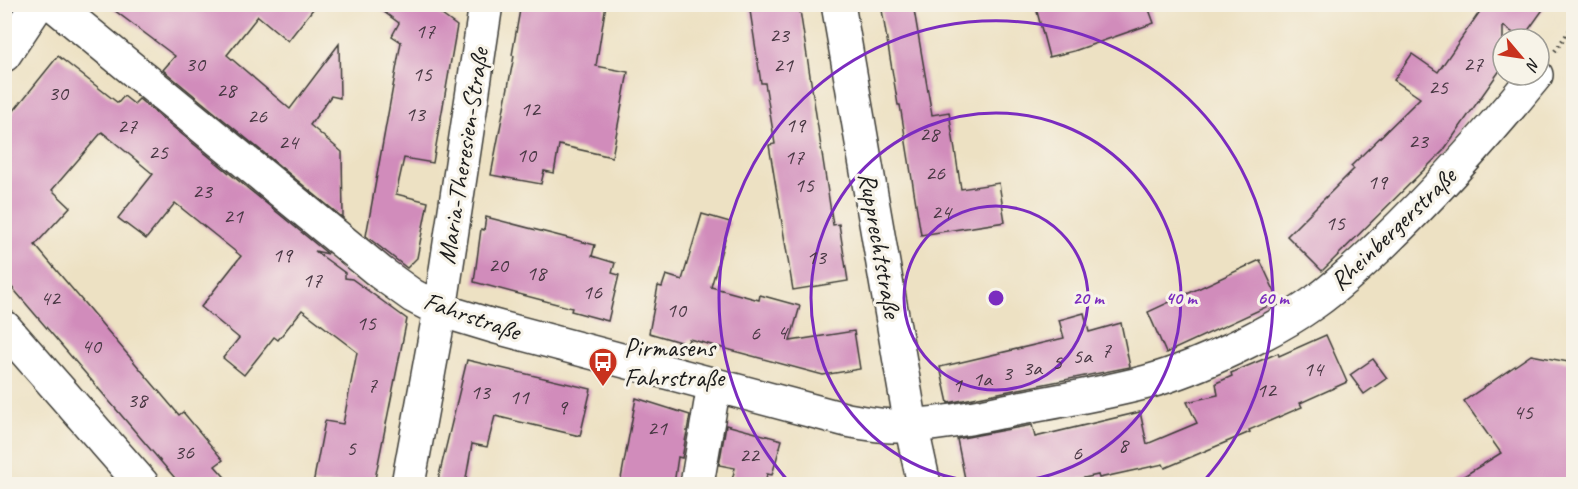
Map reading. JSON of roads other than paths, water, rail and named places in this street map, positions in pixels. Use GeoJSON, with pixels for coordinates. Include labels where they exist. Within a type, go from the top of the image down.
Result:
{"type":"FeatureCollection","features":[{"type":"Feature","properties":{"kind":"street"},"geometry":{"type":"LineString","coordinates":[[4,55],[38,4]]}},
{"type":"Feature","properties":{"kind":"street","name":"Fahrstraße"},"geometry":{"type":"LineString","coordinates":[[53,4],[381,273],[413,296],[440,310],[847,420],[875,425],[911,426]]}},
{"type":"Feature","properties":{"kind":"street","name":"Maria-Theresien-Straße"},"geometry":{"type":"LineString","coordinates":[[408,484],[440,310],[486,4]]}},
{"type":"Feature","properties":{"kind":"street","name":"Rupprechtstraße"},"geometry":{"type":"LineString","coordinates":[[838,4],[911,426],[924,484]]}},
{"type":"Feature","properties":{"kind":"street","name":"Rheinbergerstraße"},"geometry":{"type":"LineString","coordinates":[[911,426],[986,415],[1149,381],[1209,358],[1269,329],[1315,302],[1359,266],[1453,173],[1526,87]]}},
{"type":"Feature","properties":{"kind":"street"},"geometry":{"type":"LineString","coordinates":[[4,327],[142,484]]}},
{"type":"Feature","properties":{"kind":"street"},"geometry":{"type":"LineString","coordinates":[[697,484],[714,385]]}},
{"type":"Feature","properties":{"kind":"place","name":"Pirmasens Fahrstraße"},"geometry":{"type":"Point","coordinates":[603,388]}}]}
